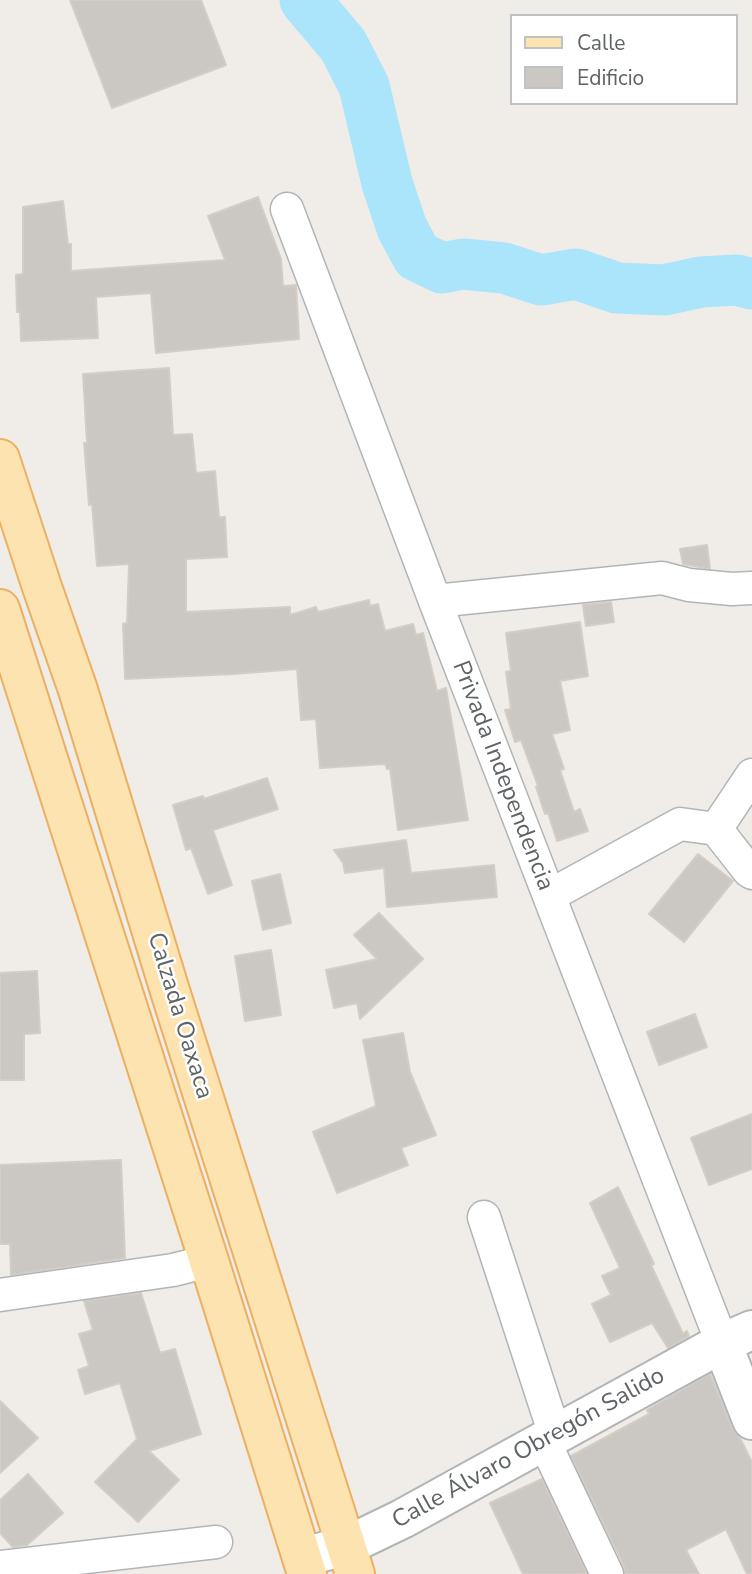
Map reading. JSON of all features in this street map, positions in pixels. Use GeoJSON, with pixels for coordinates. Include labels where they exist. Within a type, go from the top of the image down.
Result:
{"type":"FeatureCollection","features":[{"type":"Feature","properties":{"kind":"main road","name":"Calzada Oaxaca"},"geometry":{"type":"LineString","coordinates":[[0,459],[78,690],[170,991],[351,1560]]}},
{"type":"Feature","properties":{"kind":"main road","name":"Calzada Oaxaca"},"geometry":{"type":"LineString","coordinates":[[0,609],[196,1217],[304,1566]]}},
{"type":"Feature","properties":{"kind":"main road"},"geometry":{"type":"LineString","coordinates":[[196,1217],[238,1204]]}},
{"type":"Feature","properties":{"kind":"street","name":"Privada Independencia"},"geometry":{"type":"LineString","coordinates":[[287,209],[549,897],[737,1337]]}},
{"type":"Feature","properties":{"kind":"street"},"geometry":{"type":"LineString","coordinates":[[435,601],[662,578],[732,589],[752,588]]}},
{"type":"Feature","properties":{"kind":"street"},"geometry":{"type":"LineString","coordinates":[[716,829],[752,775]]}},
{"type":"Feature","properties":{"kind":"street"},"geometry":{"type":"LineString","coordinates":[[549,897],[680,824],[716,829],[752,873]]}},
{"type":"Feature","properties":{"kind":"street"},"geometry":{"type":"LineString","coordinates":[[484,1217],[550,1438],[607,1574]]}},
{"type":"Feature","properties":{"kind":"street"},"geometry":{"type":"LineString","coordinates":[[0,1296],[173,1270],[209,1261]]}},
{"type":"Feature","properties":{"kind":"street"},"geometry":{"type":"LineString","coordinates":[[737,1337],[752,1420]]}},
{"type":"Feature","properties":{"kind":"street","name":"Calle Álvaro Obregón Salido"},"geometry":{"type":"LineString","coordinates":[[304,1566],[351,1560],[401,1520],[737,1337]]}},
{"type":"Feature","properties":{"kind":"street"},"geometry":{"type":"LineString","coordinates":[[0,1567],[216,1542]]}},
{"type":"Feature","properties":{"kind":"building"},"geometry":{"type":"Polygon","coordinates":[[[70,0],[201,0],[226,65],[112,108],[70,0]]]}},
{"type":"Feature","properties":{"kind":"building"},"geometry":{"type":"Polygon","coordinates":[[[258,197],[281,259],[283,286],[296,285],[299,339],[156,353],[151,293],[96,297],[98,338],[21,341],[16,275],[23,274],[23,207],[63,201],[68,244],[71,244],[71,271],[225,260],[208,216],[258,197]]]}},
{"type":"Feature","properties":{"kind":"building"},"geometry":{"type":"Polygon","coordinates":[[[169,368],[173,435],[192,434],[196,473],[215,471],[219,517],[225,517],[227,557],[186,559],[186,612],[290,607],[290,615],[316,607],[318,612],[369,600],[370,606],[378,604],[385,631],[413,624],[416,635],[423,633],[437,691],[446,688],[468,820],[398,830],[390,768],[387,769],[385,764],[320,768],[316,719],[301,720],[297,669],[125,679],[123,624],[127,623],[129,564],[97,566],[84,443],[87,443],[83,374],[169,368]]]}},
{"type":"Feature","properties":{"kind":"building"},"geometry":{"type":"Polygon","coordinates":[[[707,545],[710,569],[683,564],[680,549],[707,545]]]}},
{"type":"Feature","properties":{"kind":"building"},"geometry":{"type":"Polygon","coordinates":[[[611,602],[614,622],[586,626],[583,605],[611,602]]]}},
{"type":"Feature","properties":{"kind":"building"},"geometry":{"type":"Polygon","coordinates":[[[580,622],[588,676],[560,681],[570,730],[552,734],[574,812],[580,809],[588,831],[557,841],[548,813],[545,814],[521,740],[515,742],[505,710],[511,709],[506,672],[511,671],[506,633],[580,622]]]}},
{"type":"Feature","properties":{"kind":"building"},"geometry":{"type":"Polygon","coordinates":[[[267,778],[278,809],[213,830],[232,885],[208,894],[191,848],[186,850],[173,805],[203,796],[204,799],[267,778]]]}},
{"type":"Feature","properties":{"kind":"building"},"geometry":{"type":"Polygon","coordinates":[[[406,840],[411,873],[494,865],[497,897],[387,907],[384,868],[345,873],[343,863],[334,850],[406,840]]]}},
{"type":"Feature","properties":{"kind":"building"},"geometry":{"type":"Polygon","coordinates":[[[698,854],[733,881],[684,942],[649,914],[698,854]]]}},
{"type":"Feature","properties":{"kind":"building"},"geometry":{"type":"Polygon","coordinates":[[[280,874],[291,923],[263,930],[252,881],[280,874]]]}},
{"type":"Feature","properties":{"kind":"building"},"geometry":{"type":"Polygon","coordinates":[[[379,913],[423,959],[360,1019],[357,1003],[334,1008],[326,970],[377,959],[354,935],[379,913]]]}},
{"type":"Feature","properties":{"kind":"building"},"geometry":{"type":"Polygon","coordinates":[[[271,950],[281,1015],[245,1021],[235,956],[271,950]]]}},
{"type":"Feature","properties":{"kind":"building"},"geometry":{"type":"Polygon","coordinates":[[[37,971],[40,1033],[24,1034],[24,1080],[0,1080],[0,973],[37,971]]]}},
{"type":"Feature","properties":{"kind":"building"},"geometry":{"type":"Polygon","coordinates":[[[695,1014],[707,1047],[659,1065],[647,1032],[695,1014]]]}},
{"type":"Feature","properties":{"kind":"building"},"geometry":{"type":"Polygon","coordinates":[[[403,1033],[410,1072],[436,1135],[401,1148],[408,1165],[337,1193],[313,1132],[376,1106],[363,1040],[403,1033]]]}},
{"type":"Feature","properties":{"kind":"building"},"geometry":{"type":"Polygon","coordinates":[[[752,1114],[752,1169],[709,1185],[691,1138],[752,1114]]]}},
{"type":"Feature","properties":{"kind":"building"},"geometry":{"type":"Polygon","coordinates":[[[121,1160],[125,1258],[11,1275],[10,1244],[0,1244],[0,1165],[121,1160]]]}},
{"type":"Feature","properties":{"kind":"building"},"geometry":{"type":"Polygon","coordinates":[[[618,1187],[683,1334],[687,1331],[689,1336],[668,1348],[652,1323],[610,1342],[592,1304],[611,1295],[602,1276],[620,1268],[590,1203],[618,1187]]]}},
{"type":"Feature","properties":{"kind":"building"},"geometry":{"type":"Polygon","coordinates":[[[141,1293],[160,1353],[175,1349],[201,1434],[149,1451],[179,1480],[138,1522],[95,1482],[137,1439],[120,1383],[85,1394],[78,1370],[89,1366],[79,1334],[93,1330],[84,1301],[141,1293]]]}},
{"type":"Feature","properties":{"kind":"building"},"geometry":{"type":"Polygon","coordinates":[[[710,1374],[732,1428],[752,1462],[752,1574],[747,1574],[726,1529],[686,1550],[699,1574],[625,1574],[624,1566],[571,1456],[649,1414],[647,1410],[710,1374]]]}},
{"type":"Feature","properties":{"kind":"building"},"geometry":{"type":"Polygon","coordinates":[[[0,1401],[38,1438],[0,1473],[0,1401]]]}},
{"type":"Feature","properties":{"kind":"building"},"geometry":{"type":"Polygon","coordinates":[[[28,1474],[63,1513],[27,1545],[13,1547],[0,1533],[0,1500],[28,1474]]]}},
{"type":"Feature","properties":{"kind":"building"},"geometry":{"type":"Polygon","coordinates":[[[542,1479],[587,1574],[523,1574],[490,1503],[542,1479]]]}},
{"type":"Feature","properties":{"kind":"waterway"},"geometry":{"type":"LineString","coordinates":[[305,0],[343,45],[364,86],[387,183],[402,228],[417,256],[442,268],[463,264],[504,268],[541,280],[576,274],[617,288],[664,290],[701,282],[737,280],[752,284]]}}]}
